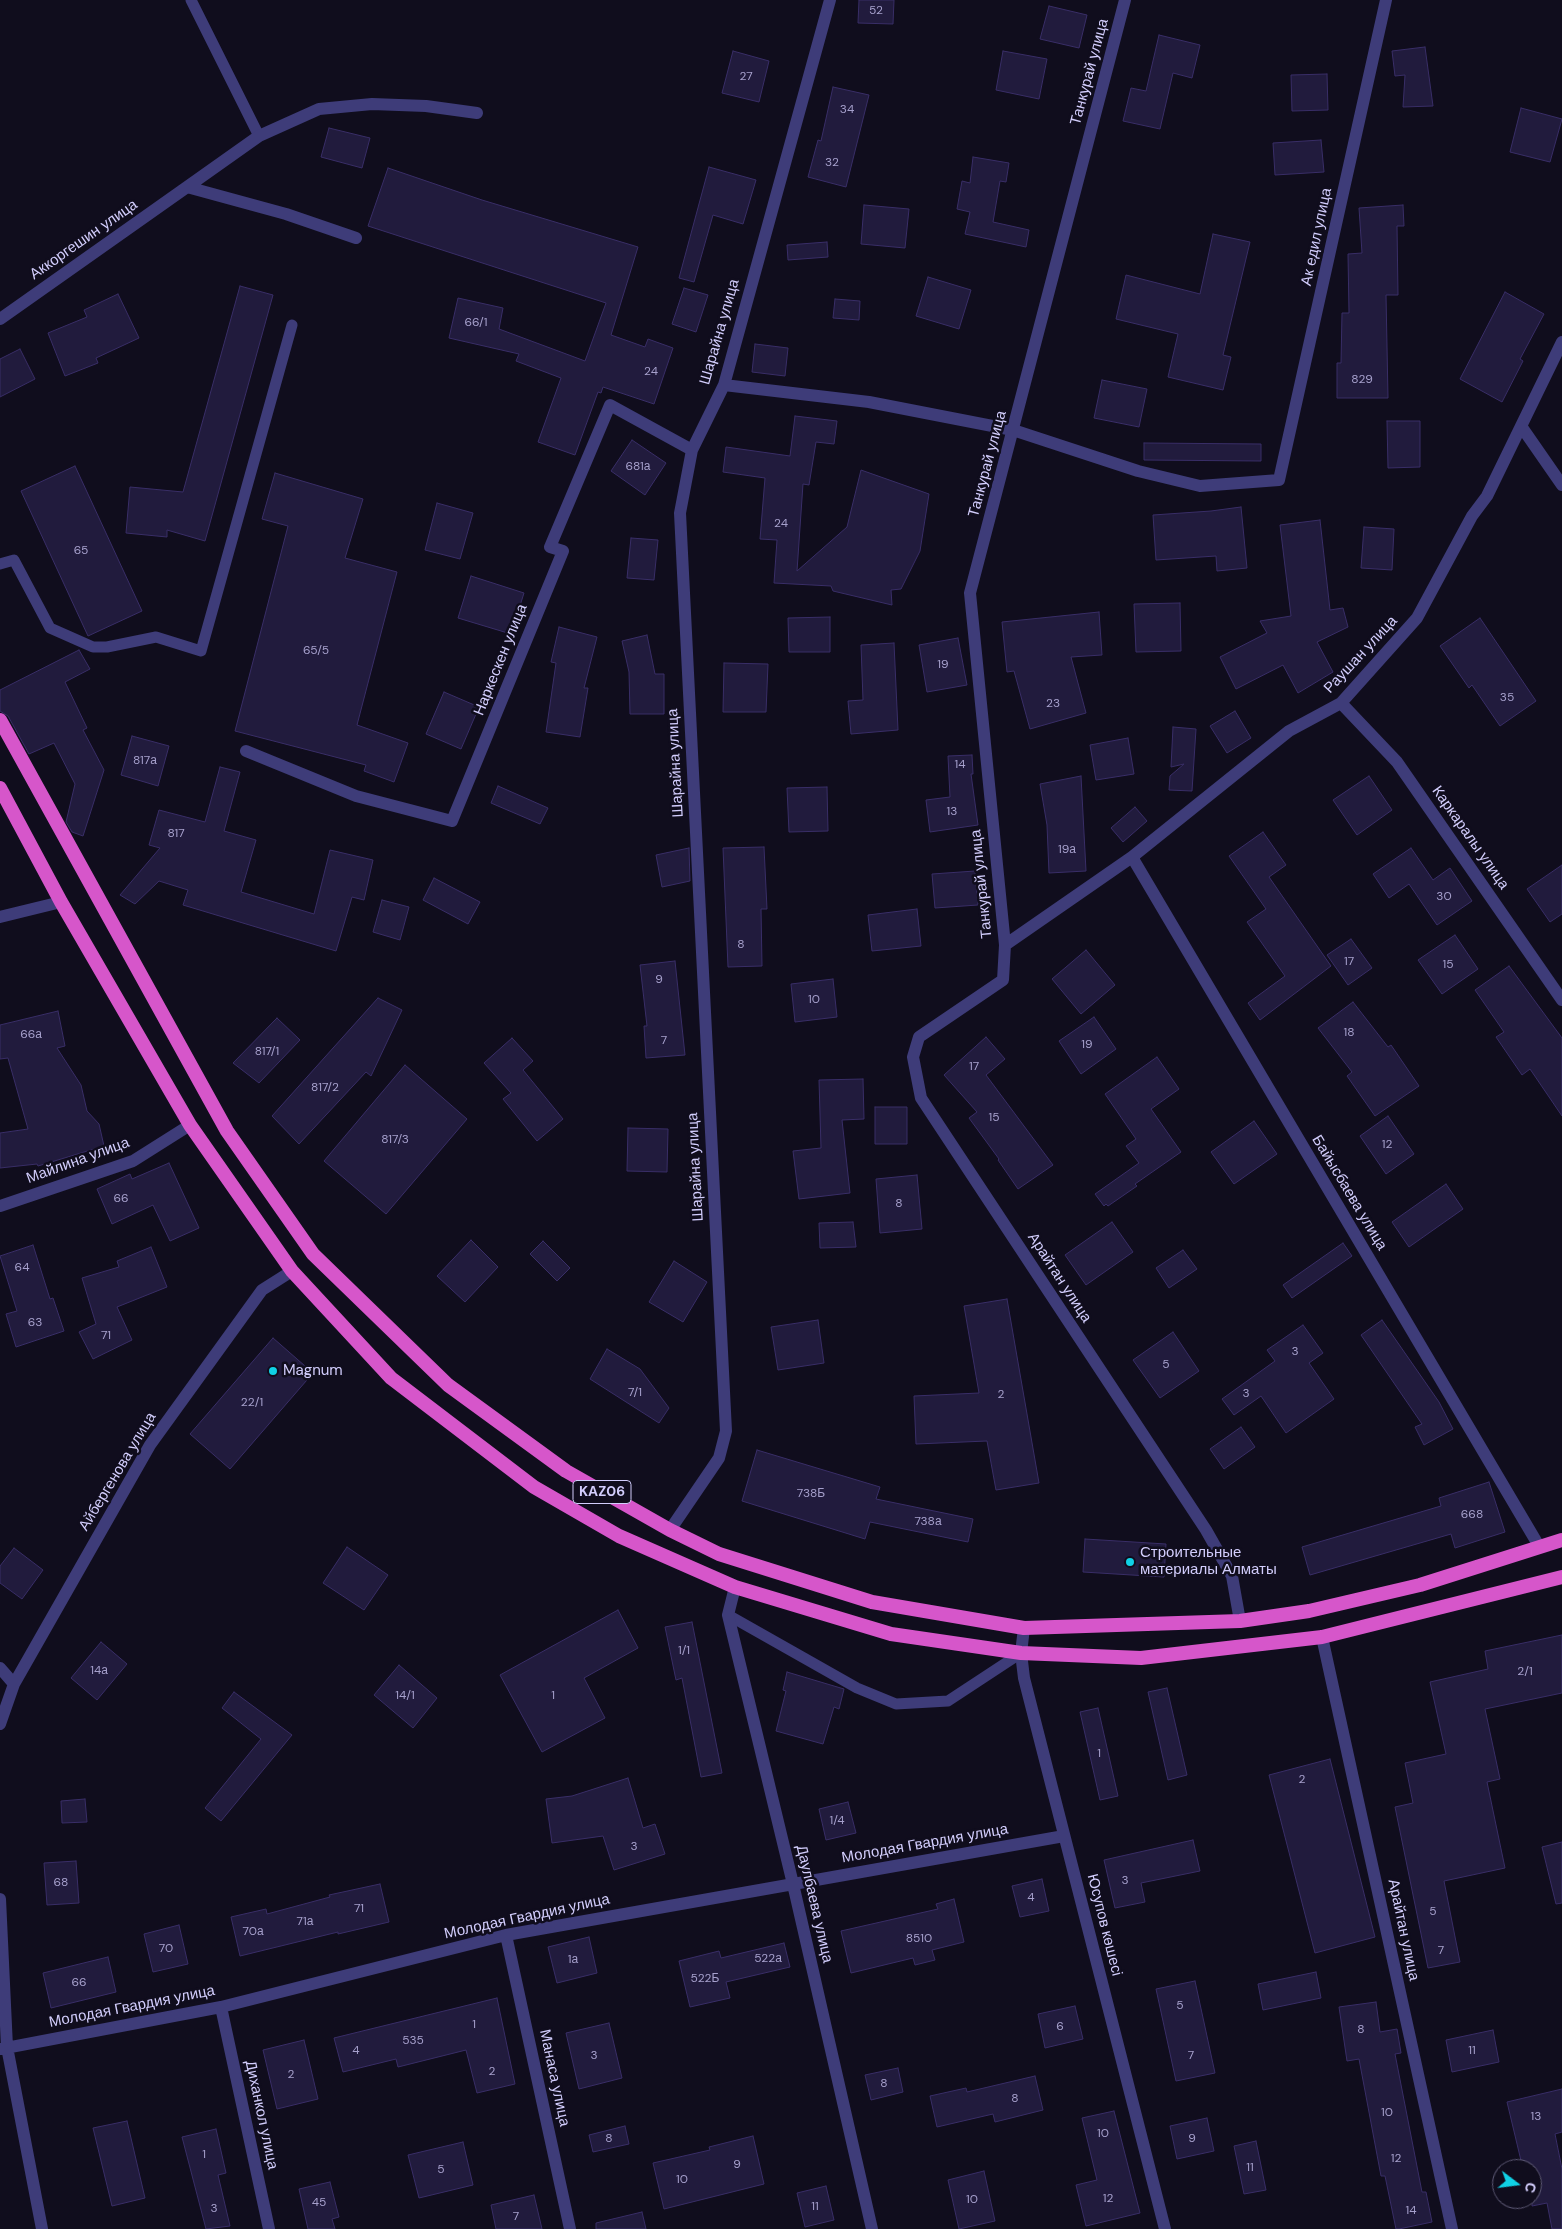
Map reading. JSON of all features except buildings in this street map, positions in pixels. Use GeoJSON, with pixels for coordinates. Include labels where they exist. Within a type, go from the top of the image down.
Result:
{"type":"FeatureCollection","features":[{"type":"Feature","properties":{"kind":"highway","name":"KАZ06"},"geometry":{"type":"LineString","coordinates":[[0,720],[227,1131],[313,1254],[448,1385],[566,1472],[670,1530],[719,1554],[872,1602],[1024,1628],[1240,1621],[1309,1611],[1420,1585],[1562,1540]]}},
{"type":"Feature","properties":{"kind":"highway","name":"KАZ06"},"geometry":{"type":"LineString","coordinates":[[0,788],[61,902],[190,1126],[292,1271],[392,1378],[534,1487],[619,1536],[735,1587],[891,1634],[1021,1653],[1141,1658],[1322,1637],[1562,1576]]}},
{"type":"Feature","properties":{"kind":"street","name":"Шарайна улица"},"geometry":{"type":"LineString","coordinates":[[670,1530],[719,1458],[726,1431],[680,513],[692,450],[724,385],[830,0]]}},
{"type":"Feature","properties":{"kind":"street","name":"Танкурай улица"},"geometry":{"type":"LineString","coordinates":[[1005,945],[970,593],[1125,0]]}},
{"type":"Feature","properties":{"kind":"street","name":"Ак едил улица"},"geometry":{"type":"LineString","coordinates":[[1013,430],[1138,471],[1200,486],[1279,480],[1386,0]]}},
{"type":"Feature","properties":{"kind":"street","name":"Аккоргешин улица"},"geometry":{"type":"LineString","coordinates":[[0,319],[258,136],[319,109],[372,104],[426,106],[478,113]]}},
{"type":"Feature","properties":{"kind":"street"},"geometry":{"type":"LineString","coordinates":[[187,187],[286,214],[356,238]]}},
{"type":"Feature","properties":{"kind":"street","name":"Раушан улица"},"geometry":{"type":"LineString","coordinates":[[1005,945],[1132,857],[1289,731],[1341,703],[1417,618],[1472,516],[1487,496],[1562,342]]}},
{"type":"Feature","properties":{"kind":"street"},"geometry":{"type":"LineString","coordinates":[[724,385],[869,402],[1013,430]]}},
{"type":"Feature","properties":{"kind":"street","name":"Наркескен улица"},"geometry":{"type":"LineString","coordinates":[[246,751],[356,796],[452,822],[563,551],[550,547],[610,405],[692,450]]}},
{"type":"Feature","properties":{"kind":"street"},"geometry":{"type":"LineString","coordinates":[[1521,426],[1562,485]]}},
{"type":"Feature","properties":{"kind":"street","name":"Каркаралы улица"},"geometry":{"type":"LineString","coordinates":[[1341,703],[1397,762],[1562,1000]]}},
{"type":"Feature","properties":{"kind":"street","name":"Байысбаева улица"},"geometry":{"type":"LineString","coordinates":[[1132,857],[1539,1546]]}},
{"type":"Feature","properties":{"kind":"street"},"geometry":{"type":"LineString","coordinates":[[0,917],[61,902]]}},
{"type":"Feature","properties":{"kind":"street","name":"Арайтан улица"},"geometry":{"type":"LineString","coordinates":[[1005,945],[1003,980],[920,1037],[913,1057],[921,1098],[1206,1530],[1232,1576],[1240,1621]]}},
{"type":"Feature","properties":{"kind":"street","name":"Майлина улица"},"geometry":{"type":"LineString","coordinates":[[0,1206],[132,1161],[190,1126]]}},
{"type":"Feature","properties":{"kind":"street","name":"Айбергенова улица"},"geometry":{"type":"LineString","coordinates":[[0,1724],[14,1684],[150,1445],[262,1290],[292,1271]]}},
{"type":"Feature","properties":{"kind":"street","name":"Даулбаева улица"},"geometry":{"type":"LineString","coordinates":[[735,1587],[728,1616],[793,1884],[872,2229]]}},
{"type":"Feature","properties":{"kind":"street","name":"Юсупов көшесі"},"geometry":{"type":"LineString","coordinates":[[1024,1628],[1021,1653],[1024,1678],[1165,2229]]}},
{"type":"Feature","properties":{"kind":"street","name":"Арайтан улица"},"geometry":{"type":"LineString","coordinates":[[1322,1637],[1452,2229]]}},
{"type":"Feature","properties":{"kind":"street"},"geometry":{"type":"LineString","coordinates":[[0,1668],[14,1684]]}},
{"type":"Feature","properties":{"kind":"street","name":"Молодая Гвардия улица"},"geometry":{"type":"LineString","coordinates":[[4,2048],[221,2007],[506,1935],[1064,1836]]}},
{"type":"Feature","properties":{"kind":"street"},"geometry":{"type":"LineString","coordinates":[[0,1899],[4,2048],[42,2229]]}},
{"type":"Feature","properties":{"kind":"street","name":"Манаса улица"},"geometry":{"type":"LineString","coordinates":[[506,1935],[570,2229]]}},
{"type":"Feature","properties":{"kind":"street","name":"Диханкол улица"},"geometry":{"type":"LineString","coordinates":[[221,2007],[269,2229]]}},
{"type":"Feature","properties":{"kind":"lane"},"geometry":{"type":"LineString","coordinates":[[191,0],[258,136]]}},
{"type":"Feature","properties":{"kind":"lane"},"geometry":{"type":"LineString","coordinates":[[0,564],[14,560],[50,628],[93,647],[107,647],[156,637],[201,651],[292,325]]}},
{"type":"Feature","properties":{"kind":"lane"},"geometry":{"type":"LineString","coordinates":[[728,1616],[857,1688],[896,1704],[948,1701],[1021,1653]]}},
{"type":"Feature","properties":{"kind":"place","name":"Magnum"},"geometry":{"type":"Point","coordinates":[273,1371]}},
{"type":"Feature","properties":{"kind":"place","name":"Строительные материалы Алматы"},"geometry":{"type":"Point","coordinates":[1130,1562]}}]}
